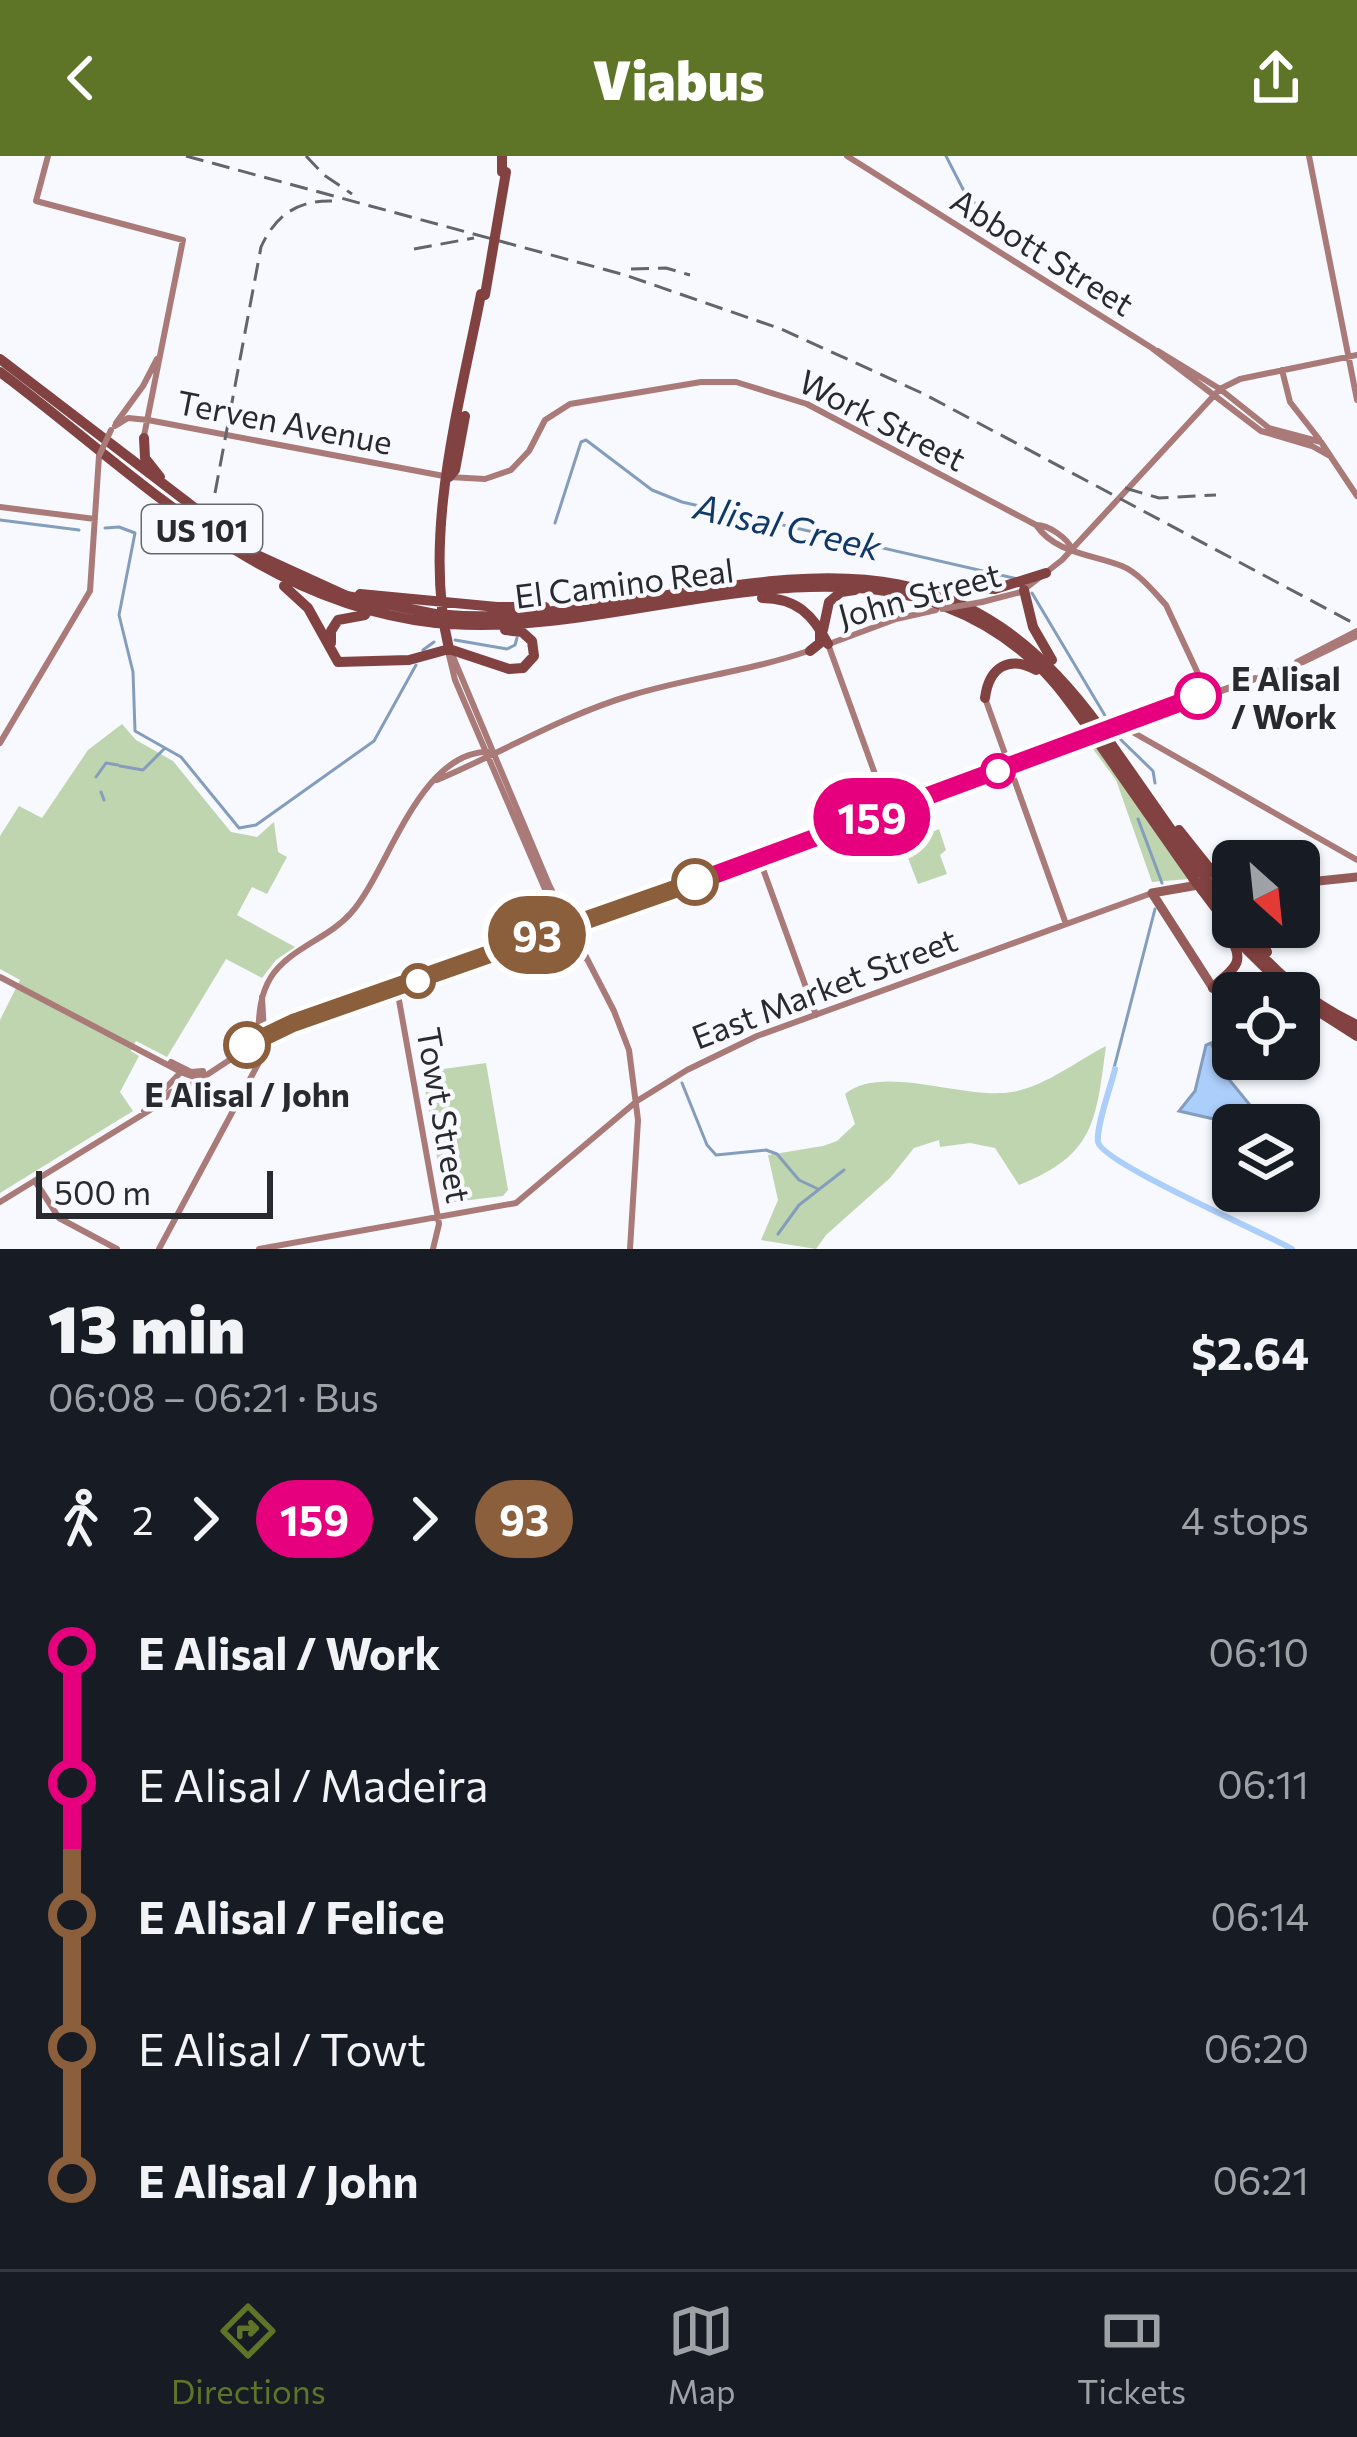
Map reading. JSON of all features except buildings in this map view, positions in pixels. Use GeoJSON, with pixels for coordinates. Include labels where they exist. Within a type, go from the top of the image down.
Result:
{"type":"FeatureCollection","features":[{"type":"Feature","properties":{"kind":"highway"},"geometry":{"type":"LineString","coordinates":[[424,656],[438,646],[440,529],[449,476],[455,470],[505,156]]}},
{"type":"Feature","properties":{"kind":"highway","name":"El Camino Real"},"geometry":{"type":"LineString","coordinates":[[0,358],[204,518],[290,573],[367,602],[472,626],[514,625],[831,585],[885,590],[974,618],[1024,652],[1067,691]]}},
{"type":"Feature","properties":{"kind":"highway","name":"El Camino Real"},"geometry":{"type":"LineString","coordinates":[[0,371],[250,562],[324,598],[404,620],[486,618],[819,578],[916,585],[954,600],[1001,625],[1037,652],[1211,886]]}},
{"type":"Feature","properties":{"kind":"highway"},"geometry":{"type":"LineString","coordinates":[[85,424],[127,450],[135,449],[145,435]]}},
{"type":"Feature","properties":{"kind":"highway"},"geometry":{"type":"LineString","coordinates":[[145,435],[144,453],[150,466],[204,518]]}},
{"type":"Feature","properties":{"kind":"highway"},"geometry":{"type":"LineString","coordinates":[[250,562],[307,605],[344,662]]}},
{"type":"Feature","properties":{"kind":"highway"},"geometry":{"type":"LineString","coordinates":[[916,585],[956,591],[995,589],[1046,574]]}},
{"type":"Feature","properties":{"kind":"highway"},"geometry":{"type":"LineString","coordinates":[[827,644],[822,626],[829,602],[847,590],[885,590]]}},
{"type":"Feature","properties":{"kind":"highway"},"geometry":{"type":"LineString","coordinates":[[1024,590],[1036,634],[1067,691]]}},
{"type":"Feature","properties":{"kind":"highway"},"geometry":{"type":"LineString","coordinates":[[718,598],[790,602],[808,612],[827,644]]}},
{"type":"Feature","properties":{"kind":"highway"},"geometry":{"type":"LineString","coordinates":[[344,662],[330,639],[338,620],[355,615],[404,620]]}},
{"type":"Feature","properties":{"kind":"highway"},"geometry":{"type":"LineString","coordinates":[[442,618],[448,649]]}},
{"type":"Feature","properties":{"kind":"highway"},"geometry":{"type":"LineString","coordinates":[[344,662],[424,656],[448,649],[514,670],[533,658],[533,644],[525,634],[472,626]]}},
{"type":"Feature","properties":{"kind":"highway"},"geometry":{"type":"LineString","coordinates":[[810,650],[821,641],[819,628]]}},
{"type":"Feature","properties":{"kind":"highway"},"geometry":{"type":"LineString","coordinates":[[985,698],[993,672],[1014,662],[1067,691]]}},
{"type":"Feature","properties":{"kind":"highway","name":"El Camino Real"},"geometry":{"type":"LineString","coordinates":[[1098,734],[1133,775],[1211,886],[1247,950],[1271,972]]}},
{"type":"Feature","properties":{"kind":"highway"},"geometry":{"type":"LineString","coordinates":[[1211,886],[1239,955],[1231,972]]}},
{"type":"Feature","properties":{"kind":"highway","name":"El Camino Real"},"geometry":{"type":"LineString","coordinates":[[1256,948],[1275,972]]}},
{"type":"Feature","properties":{"kind":"highway","name":"El Camino Real"},"geometry":{"type":"LineString","coordinates":[[1320,1006],[1357,1025]]}},
{"type":"Feature","properties":{"kind":"highway"},"geometry":{"type":"LineString","coordinates":[[1320,1012],[1357,1036]]}},
{"type":"Feature","properties":{"kind":"main road"},"geometry":{"type":"LineString","coordinates":[[49,156],[36,201],[183,240],[145,435]]}},
{"type":"Feature","properties":{"kind":"main road"},"geometry":{"type":"LineString","coordinates":[[1309,156],[1353,356],[1357,400]]}},
{"type":"Feature","properties":{"kind":"main road","name":"Abbott Street"},"geometry":{"type":"LineString","coordinates":[[852,157],[1217,390],[1268,435],[1328,455]]}},
{"type":"Feature","properties":{"kind":"main road"},"geometry":{"type":"LineString","coordinates":[[0,743],[87,599],[94,574],[97,466],[113,428],[161,350]]}},
{"type":"Feature","properties":{"kind":"main road"},"geometry":{"type":"LineString","coordinates":[[1217,390],[1282,370],[1353,356]]}},
{"type":"Feature","properties":{"kind":"main road"},"geometry":{"type":"LineString","coordinates":[[1282,370],[1288,398],[1357,496]]}},
{"type":"Feature","properties":{"kind":"main road","name":"Work Street"},"geometry":{"type":"LineString","coordinates":[[449,476],[485,479],[511,470],[529,451],[545,420],[570,404],[701,382],[736,382],[807,404],[1043,525],[1072,549],[1123,567],[1166,605],[1208,695]]}},
{"type":"Feature","properties":{"kind":"main road","name":"John Street"},"geometry":{"type":"LineString","coordinates":[[263,1038],[262,997],[270,979],[283,963],[355,910],[407,814],[437,780],[489,753],[620,699],[745,672],[896,619],[1024,590],[1072,549],[1217,390]]}},
{"type":"Feature","properties":{"kind":"main road","name":"Abbott Street"},"geometry":{"type":"LineString","coordinates":[[1248,416],[1276,431],[1321,442]]}},
{"type":"Feature","properties":{"kind":"main road"},"geometry":{"type":"LineString","coordinates":[[134,418],[145,435]]}},
{"type":"Feature","properties":{"kind":"main road","name":"Terven Avenue"},"geometry":{"type":"LineString","coordinates":[[113,428],[134,418],[148,420],[449,476]]}},
{"type":"Feature","properties":{"kind":"main road"},"geometry":{"type":"LineString","coordinates":[[0,507],[95,519]]}},
{"type":"Feature","properties":{"kind":"main road"},"geometry":{"type":"LineString","coordinates":[[0,1202],[263,1038],[1255,678],[1357,634]]}},
{"type":"Feature","properties":{"kind":"main road"},"geometry":{"type":"LineString","coordinates":[[827,644],[888,811]]}},
{"type":"Feature","properties":{"kind":"main road"},"geometry":{"type":"LineString","coordinates":[[448,649],[455,680],[566,928],[624,1037],[638,1101],[630,1249]]}},
{"type":"Feature","properties":{"kind":"main road"},"geometry":{"type":"LineString","coordinates":[[985,698],[1066,924]]}},
{"type":"Feature","properties":{"kind":"main road"},"geometry":{"type":"LineString","coordinates":[[1136,736],[1139,720]]}},
{"type":"Feature","properties":{"kind":"main road"},"geometry":{"type":"LineString","coordinates":[[1122,726],[1357,860]]}},
{"type":"Feature","properties":{"kind":"main road"},"geometry":{"type":"LineString","coordinates":[[759,858],[816,1015]]}},
{"type":"Feature","properties":{"kind":"main road"},"geometry":{"type":"LineString","coordinates":[[1320,881],[1357,878]]}},
{"type":"Feature","properties":{"kind":"main road","name":"East Market Street"},"geometry":{"type":"LineString","coordinates":[[259,1249],[520,1202],[638,1101],[728,1050],[1152,893],[1172,887],[1211,886]]}},
{"type":"Feature","properties":{"kind":"main road"},"geometry":{"type":"LineString","coordinates":[[1166,916],[1162,898],[1172,887]]}},
{"type":"Feature","properties":{"kind":"main road"},"geometry":{"type":"LineString","coordinates":[[1152,893],[1212,986]]}},
{"type":"Feature","properties":{"kind":"main road"},"geometry":{"type":"LineString","coordinates":[[0,977],[194,1073],[218,1067]]}},
{"type":"Feature","properties":{"kind":"main road","name":"Towt Street"},"geometry":{"type":"LineString","coordinates":[[397,988],[439,1218],[434,1249]]}},
{"type":"Feature","properties":{"kind":"main road"},"geometry":{"type":"LineString","coordinates":[[257,1061],[298,1026]]}},
{"type":"Feature","properties":{"kind":"main road"},"geometry":{"type":"LineString","coordinates":[[161,1247],[257,1061],[263,1038]]}},
{"type":"Feature","properties":{"kind":"main road"},"geometry":{"type":"LineString","coordinates":[[230,1059],[249,1053],[257,1061]]}},
{"type":"Feature","properties":{"kind":"main road"},"geometry":{"type":"LineString","coordinates":[[149,1054],[183,1089]]}},
{"type":"Feature","properties":{"kind":"main road"},"geometry":{"type":"LineString","coordinates":[[159,1058],[185,1075]]}},
{"type":"Feature","properties":{"kind":"main road"},"geometry":{"type":"LineString","coordinates":[[148,1109],[173,1081],[206,1074]]}},
{"type":"Feature","properties":{"kind":"main road"},"geometry":{"type":"LineString","coordinates":[[183,1089],[185,1075]]}},
{"type":"Feature","properties":{"kind":"main road"},"geometry":{"type":"LineString","coordinates":[[35,1180],[59,1218],[117,1249]]}},
{"type":"Feature","properties":{"kind":"green space"},"geometry":{"type":"Polygon","coordinates":[[[122,724],[136,740],[173,761],[231,832],[257,837],[274,822],[278,852],[287,857],[267,894],[252,887],[237,915],[295,947],[262,978],[226,959],[167,1057],[136,1041],[131,1051],[139,1056],[120,1092],[133,1111],[0,1193],[0,1020],[20,980],[0,969],[0,836],[19,806],[42,818],[88,750],[122,724]]]}},
{"type":"Feature","properties":{"kind":"green space"},"geometry":{"type":"Polygon","coordinates":[[[1095,743],[1189,879],[1152,882],[1116,780],[1093,749],[1095,743]]]}},
{"type":"Feature","properties":{"kind":"green space"},"geometry":{"type":"Polygon","coordinates":[[[939,829],[947,874],[918,884],[903,845],[939,829]]]}},
{"type":"Feature","properties":{"kind":"green space"},"geometry":{"type":"Polygon","coordinates":[[[1106,1046],[1099,1095],[1087,1132],[1077,1148],[1044,1173],[1019,1185],[995,1148],[970,1143],[940,1147],[939,1140],[914,1148],[890,1178],[816,1249],[761,1240],[778,1200],[768,1155],[837,1141],[855,1124],[845,1094],[861,1085],[901,1082],[1012,1092],[1048,1079],[1106,1046]]]}},
{"type":"Feature","properties":{"kind":"green space"},"geometry":{"type":"Polygon","coordinates":[[[486,1063],[508,1190],[503,1196],[445,1203],[425,1089],[429,1071],[486,1063]]]}},
{"type":"Feature","properties":{"kind":"water"},"geometry":{"type":"Polygon","coordinates":[[[1206,1045],[1212,1045],[1212,1080],[1229,1080],[1249,1104],[1212,1104],[1212,1119],[1179,1111],[1195,1091],[1206,1045]]]}},
{"type":"Feature","properties":{"kind":"waterway"},"geometry":{"type":"LineString","coordinates":[[946,156],[966,195],[994,221]]}},
{"type":"Feature","properties":{"kind":"waterway","name":"Alisal Creek"},"geometry":{"type":"LineString","coordinates":[[555,523],[581,442],[586,440],[652,490],[682,502],[1018,579]]}},
{"type":"Feature","properties":{"kind":"waterway","name":"Alisal Creek"},"geometry":{"type":"LineString","coordinates":[[0,520],[79,530]]}},
{"type":"Feature","properties":{"kind":"waterway","name":"Alisal Creek"},"geometry":{"type":"LineString","coordinates":[[105,528],[135,533],[119,615],[133,672],[135,731],[181,757],[239,828],[256,825],[374,741],[416,665]]}},
{"type":"Feature","properties":{"kind":"waterway","name":"Alisal Creek"},"geometry":{"type":"LineString","coordinates":[[533,593],[536,588]]}},
{"type":"Feature","properties":{"kind":"waterway","name":"Alisal Creek"},"geometry":{"type":"LineString","coordinates":[[1032,593],[1110,724]]}},
{"type":"Feature","properties":{"kind":"waterway","name":"Alisal Creek"},"geometry":{"type":"LineString","coordinates":[[455,640],[507,649],[517,638]]}},
{"type":"Feature","properties":{"kind":"waterway","name":"Alisal Creek"},"geometry":{"type":"LineString","coordinates":[[423,650],[434,642]]}},
{"type":"Feature","properties":{"kind":"waterway","name":"Alisal Creek"},"geometry":{"type":"LineString","coordinates":[[1116,735],[1153,771],[1155,783]]}},
{"type":"Feature","properties":{"kind":"waterway"},"geometry":{"type":"LineString","coordinates":[[120,766],[143,770],[165,748]]}},
{"type":"Feature","properties":{"kind":"waterway"},"geometry":{"type":"LineString","coordinates":[[96,777],[106,763],[118,765]]}},
{"type":"Feature","properties":{"kind":"waterway"},"geometry":{"type":"LineString","coordinates":[[101,792],[104,800]]}},
{"type":"Feature","properties":{"kind":"waterway","name":"Alisal Creek"},"geometry":{"type":"LineString","coordinates":[[1138,819],[1162,883]]}},
{"type":"Feature","properties":{"kind":"waterway","name":"Alisal Creek"},"geometry":{"type":"LineString","coordinates":[[1114,1068],[1155,909]]}},
{"type":"Feature","properties":{"kind":"waterway","name":"Alisal Creek"},"geometry":{"type":"LineString","coordinates":[[1115,1069],[1098,1135],[1106,1152],[1292,1249]]}},
{"type":"Feature","properties":{"kind":"waterway"},"geometry":{"type":"LineString","coordinates":[[682,1083],[707,1145],[716,1155],[766,1150],[777,1154],[799,1180],[818,1189]]}},
{"type":"Feature","properties":{"kind":"waterway"},"geometry":{"type":"LineString","coordinates":[[778,1234],[799,1205],[844,1170]]}},
{"type":"Feature","properties":{"kind":"railway"},"geometry":{"type":"LineString","coordinates":[[186,156],[625,275],[781,329],[924,394],[1357,625]]}},
{"type":"Feature","properties":{"kind":"railway"},"geometry":{"type":"LineString","coordinates":[[306,156],[352,194]]}},
{"type":"Feature","properties":{"kind":"railway"},"geometry":{"type":"LineString","coordinates":[[215,493],[261,247],[289,212],[308,203],[332,201]]}},
{"type":"Feature","properties":{"kind":"railway"},"geometry":{"type":"LineString","coordinates":[[414,249],[474,238]]}},
{"type":"Feature","properties":{"kind":"railway"},"geometry":{"type":"LineString","coordinates":[[631,269],[666,268],[690,275]]}},
{"type":"Feature","properties":{"kind":"railway"},"geometry":{"type":"LineString","coordinates":[[1125,488],[1159,498],[1216,495]]}},
{"type":"Feature","properties":{"kind":"bus line","name":"159"},"geometry":{"type":"LineString","coordinates":[[695,882],[1198,696]]}},
{"type":"Feature","properties":{"kind":"bus line","name":"93"},"geometry":{"type":"LineString","coordinates":[[247,1045],[293,1023],[695,882]]}},
{"type":"Feature","properties":{"kind":"place","name":"E Alisal / Work"},"geometry":{"type":"Point","coordinates":[1198,696]}},
{"type":"Feature","properties":{"kind":"place","name":"E Alisal / John"},"geometry":{"type":"Point","coordinates":[247,1045]}}]}
